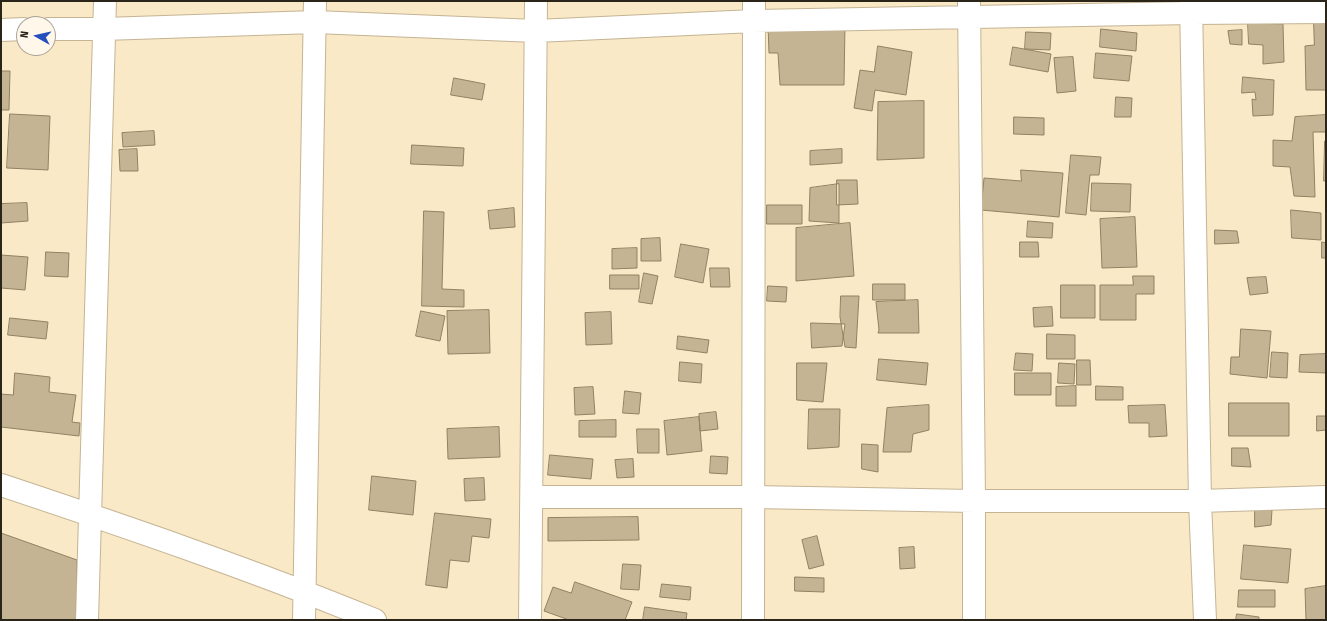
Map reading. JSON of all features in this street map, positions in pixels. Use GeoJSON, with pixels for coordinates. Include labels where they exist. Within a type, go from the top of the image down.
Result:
{"type":"FeatureCollection","features":[{"type":"Feature","properties":{"kind":"street"},"geometry":{"type":"LineString","coordinates":[[87,620],[105,1]]}},
{"type":"Feature","properties":{"kind":"street"},"geometry":{"type":"LineString","coordinates":[[304,620],[315,1]]}},
{"type":"Feature","properties":{"kind":"street"},"geometry":{"type":"LineString","coordinates":[[530,620],[536,1]]}},
{"type":"Feature","properties":{"kind":"street"},"geometry":{"type":"LineString","coordinates":[[56,29],[104,29],[315,22],[536,31],[754,11],[1191,7],[1326,12]]}},
{"type":"Feature","properties":{"kind":"street"},"geometry":{"type":"LineString","coordinates":[[1191,7],[1200,501],[1205,620]]}},
{"type":"Feature","properties":{"kind":"street"},"geometry":{"type":"LineString","coordinates":[[969,9],[974,620]]}},
{"type":"Feature","properties":{"kind":"street"},"geometry":{"type":"LineString","coordinates":[[753,620],[754,11]]}},
{"type":"Feature","properties":{"kind":"street"},"geometry":{"type":"LineString","coordinates":[[1,30],[16,29]]}},
{"type":"Feature","properties":{"kind":"street"},"geometry":{"type":"LineString","coordinates":[[1,485],[89,514],[305,591],[375,620]]}},
{"type":"Feature","properties":{"kind":"street"},"geometry":{"type":"LineString","coordinates":[[532,497],[753,497],[974,501],[1200,501],[1326,497]]}},
{"type":"Feature","properties":{"kind":"building"},"geometry":{"type":"Polygon","coordinates":[[[1248,23],[1283,24],[1284,62],[1263,64],[1263,45],[1249,44],[1248,23]]]}},
{"type":"Feature","properties":{"kind":"building"},"geometry":{"type":"Polygon","coordinates":[[[1314,23],[1326,23],[1326,90],[1306,90],[1305,46],[1314,45],[1314,23]]]}},
{"type":"Feature","properties":{"kind":"building"},"geometry":{"type":"Polygon","coordinates":[[[845,24],[844,85],[780,85],[778,53],[769,53],[768,25],[845,24]]]}},
{"type":"Feature","properties":{"kind":"building"},"geometry":{"type":"Polygon","coordinates":[[[1101,29],[1137,33],[1136,51],[1100,47],[1101,29]]]}},
{"type":"Feature","properties":{"kind":"building"},"geometry":{"type":"Polygon","coordinates":[[[1242,30],[1242,45],[1230,44],[1228,31],[1242,30]]]}},
{"type":"Feature","properties":{"kind":"building"},"geometry":{"type":"Polygon","coordinates":[[[1026,32],[1051,33],[1050,50],[1025,49],[1026,32]]]}},
{"type":"Feature","properties":{"kind":"building"},"geometry":{"type":"Polygon","coordinates":[[[878,46],[912,52],[906,95],[875,90],[872,111],[854,108],[860,70],[874,72],[878,46]]]}},
{"type":"Feature","properties":{"kind":"building"},"geometry":{"type":"Polygon","coordinates":[[[1013,47],[1051,54],[1048,72],[1010,65],[1013,47]]]}},
{"type":"Feature","properties":{"kind":"building"},"geometry":{"type":"Polygon","coordinates":[[[1096,53],[1132,56],[1129,81],[1094,78],[1096,53]]]}},
{"type":"Feature","properties":{"kind":"building"},"geometry":{"type":"Polygon","coordinates":[[[1073,57],[1076,91],[1057,93],[1054,58],[1073,57]]]}},
{"type":"Feature","properties":{"kind":"building"},"geometry":{"type":"Polygon","coordinates":[[[1,71],[10,71],[9,110],[1,110],[1,71]]]}},
{"type":"Feature","properties":{"kind":"building"},"geometry":{"type":"Polygon","coordinates":[[[1243,77],[1274,80],[1273,115],[1253,116],[1252,99],[1256,100],[1255,92],[1242,93],[1243,77]]]}},
{"type":"Feature","properties":{"kind":"building"},"geometry":{"type":"Polygon","coordinates":[[[454,78],[485,84],[482,100],[451,95],[454,78]]]}},
{"type":"Feature","properties":{"kind":"building"},"geometry":{"type":"Polygon","coordinates":[[[1116,97],[1132,98],[1131,117],[1115,117],[1116,97]]]}},
{"type":"Feature","properties":{"kind":"building"},"geometry":{"type":"Polygon","coordinates":[[[924,101],[924,158],[877,160],[878,102],[924,101]]]}},
{"type":"Feature","properties":{"kind":"building"},"geometry":{"type":"Polygon","coordinates":[[[10,114],[50,116],[48,170],[7,168],[10,114]]]}},
{"type":"Feature","properties":{"kind":"building"},"geometry":{"type":"Polygon","coordinates":[[[1326,115],[1326,132],[1313,132],[1315,197],[1294,196],[1290,167],[1273,166],[1273,140],[1292,141],[1295,117],[1326,115]]]}},
{"type":"Feature","properties":{"kind":"building"},"geometry":{"type":"Polygon","coordinates":[[[1014,117],[1044,118],[1044,135],[1014,134],[1014,117]]]}},
{"type":"Feature","properties":{"kind":"building"},"geometry":{"type":"Polygon","coordinates":[[[154,131],[155,145],[123,147],[122,133],[154,131]]]}},
{"type":"Feature","properties":{"kind":"building"},"geometry":{"type":"Polygon","coordinates":[[[1325,141],[1326,181],[1324,181],[1325,141]]]}},
{"type":"Feature","properties":{"kind":"building"},"geometry":{"type":"Polygon","coordinates":[[[412,145],[464,148],[463,166],[411,164],[412,145]]]}},
{"type":"Feature","properties":{"kind":"building"},"geometry":{"type":"Polygon","coordinates":[[[137,149],[138,171],[120,171],[119,150],[137,149]]]}},
{"type":"Feature","properties":{"kind":"building"},"geometry":{"type":"Polygon","coordinates":[[[842,149],[842,163],[810,165],[810,151],[842,149]]]}},
{"type":"Feature","properties":{"kind":"building"},"geometry":{"type":"Polygon","coordinates":[[[1071,155],[1101,157],[1099,175],[1090,175],[1086,215],[1066,213],[1071,155]]]}},
{"type":"Feature","properties":{"kind":"building"},"geometry":{"type":"Polygon","coordinates":[[[1021,170],[1063,173],[1059,217],[981,210],[984,178],[1021,181],[1021,170]]]}},
{"type":"Feature","properties":{"kind":"building"},"geometry":{"type":"Polygon","coordinates":[[[837,180],[857,180],[858,204],[837,205],[837,180]]]}},
{"type":"Feature","properties":{"kind":"building"},"geometry":{"type":"Polygon","coordinates":[[[1092,183],[1131,184],[1130,212],[1091,211],[1092,183]]]}},
{"type":"Feature","properties":{"kind":"building"},"geometry":{"type":"Polygon","coordinates":[[[839,184],[839,223],[809,221],[810,188],[839,184]]]}},
{"type":"Feature","properties":{"kind":"building"},"geometry":{"type":"Polygon","coordinates":[[[27,203],[28,221],[1,223],[1,204],[27,203]]]}},
{"type":"Feature","properties":{"kind":"building"},"geometry":{"type":"Polygon","coordinates":[[[767,205],[802,205],[802,224],[767,224],[767,205]]]}},
{"type":"Feature","properties":{"kind":"building"},"geometry":{"type":"Polygon","coordinates":[[[514,208],[515,227],[490,229],[488,211],[514,208]]]}},
{"type":"Feature","properties":{"kind":"building"},"geometry":{"type":"Polygon","coordinates":[[[1291,210],[1321,213],[1321,240],[1292,238],[1291,210]]]}},
{"type":"Feature","properties":{"kind":"building"},"geometry":{"type":"Polygon","coordinates":[[[424,211],[444,212],[442,289],[464,290],[464,307],[422,306],[424,211]]]}},
{"type":"Feature","properties":{"kind":"building"},"geometry":{"type":"Polygon","coordinates":[[[1135,217],[1137,267],[1102,268],[1100,219],[1135,217]]]}},
{"type":"Feature","properties":{"kind":"building"},"geometry":{"type":"Polygon","coordinates":[[[1028,221],[1053,223],[1052,238],[1027,237],[1028,221]]]}},
{"type":"Feature","properties":{"kind":"building"},"geometry":{"type":"Polygon","coordinates":[[[850,223],[854,276],[796,281],[796,228],[850,223]]]}},
{"type":"Feature","properties":{"kind":"building"},"geometry":{"type":"Polygon","coordinates":[[[1215,230],[1237,231],[1239,243],[1215,244],[1215,230]]]}},
{"type":"Feature","properties":{"kind":"building"},"geometry":{"type":"Polygon","coordinates":[[[660,238],[661,261],[641,261],[641,239],[660,238]]]}},
{"type":"Feature","properties":{"kind":"building"},"geometry":{"type":"Polygon","coordinates":[[[1020,242],[1038,242],[1039,257],[1020,257],[1020,242]]]}},
{"type":"Feature","properties":{"kind":"building"},"geometry":{"type":"Polygon","coordinates":[[[1322,242],[1326,243],[1326,258],[1322,258],[1322,242]]]}},
{"type":"Feature","properties":{"kind":"building"},"geometry":{"type":"Polygon","coordinates":[[[681,244],[709,249],[703,283],[675,277],[681,244]]]}},
{"type":"Feature","properties":{"kind":"building"},"geometry":{"type":"Polygon","coordinates":[[[637,248],[637,268],[612,269],[612,249],[637,248]]]}},
{"type":"Feature","properties":{"kind":"building"},"geometry":{"type":"Polygon","coordinates":[[[46,252],[69,253],[68,277],[45,276],[46,252]]]}},
{"type":"Feature","properties":{"kind":"building"},"geometry":{"type":"Polygon","coordinates":[[[1,255],[28,257],[25,290],[1,288],[1,255]]]}},
{"type":"Feature","properties":{"kind":"building"},"geometry":{"type":"Polygon","coordinates":[[[710,268],[729,268],[730,287],[711,287],[710,268]]]}},
{"type":"Feature","properties":{"kind":"building"},"geometry":{"type":"Polygon","coordinates":[[[644,273],[658,276],[652,304],[639,302],[644,273]]]}},
{"type":"Feature","properties":{"kind":"building"},"geometry":{"type":"Polygon","coordinates":[[[610,275],[639,275],[639,289],[610,289],[610,275]]]}},
{"type":"Feature","properties":{"kind":"building"},"geometry":{"type":"Polygon","coordinates":[[[1133,276],[1154,276],[1154,294],[1136,294],[1136,320],[1100,320],[1100,285],[1133,285],[1133,276]]]}},
{"type":"Feature","properties":{"kind":"building"},"geometry":{"type":"Polygon","coordinates":[[[1266,277],[1268,293],[1250,295],[1247,278],[1266,277]]]}},
{"type":"Feature","properties":{"kind":"building"},"geometry":{"type":"Polygon","coordinates":[[[873,284],[905,284],[905,300],[873,300],[873,284]]]}},
{"type":"Feature","properties":{"kind":"building"},"geometry":{"type":"Polygon","coordinates":[[[1061,285],[1095,285],[1095,318],[1061,318],[1061,285]]]}},
{"type":"Feature","properties":{"kind":"building"},"geometry":{"type":"Polygon","coordinates":[[[768,286],[787,287],[786,302],[767,301],[768,286]]]}},
{"type":"Feature","properties":{"kind":"building"},"geometry":{"type":"Polygon","coordinates":[[[841,296],[859,296],[856,348],[845,347],[840,317],[841,296]]]}},
{"type":"Feature","properties":{"kind":"building"},"geometry":{"type":"Polygon","coordinates":[[[918,300],[919,333],[878,333],[876,302],[918,300]]]}},
{"type":"Feature","properties":{"kind":"building"},"geometry":{"type":"Polygon","coordinates":[[[1052,307],[1053,326],[1034,327],[1033,308],[1052,307]]]}},
{"type":"Feature","properties":{"kind":"building"},"geometry":{"type":"Polygon","coordinates":[[[489,310],[490,353],[448,354],[447,311],[489,310]]]}},
{"type":"Feature","properties":{"kind":"building"},"geometry":{"type":"Polygon","coordinates":[[[421,311],[445,316],[440,341],[416,336],[421,311]]]}},
{"type":"Feature","properties":{"kind":"building"},"geometry":{"type":"Polygon","coordinates":[[[611,312],[612,344],[586,345],[585,313],[611,312]]]}},
{"type":"Feature","properties":{"kind":"building"},"geometry":{"type":"Polygon","coordinates":[[[10,318],[48,322],[46,339],[8,335],[10,318]]]}},
{"type":"Feature","properties":{"kind":"building"},"geometry":{"type":"Polygon","coordinates":[[[811,323],[845,324],[842,346],[812,348],[811,323]]]}},
{"type":"Feature","properties":{"kind":"building"},"geometry":{"type":"Polygon","coordinates":[[[1241,329],[1271,331],[1267,378],[1230,374],[1231,357],[1239,357],[1241,329]]]}},
{"type":"Feature","properties":{"kind":"building"},"geometry":{"type":"Polygon","coordinates":[[[1047,334],[1075,335],[1075,359],[1047,359],[1047,334]]]}},
{"type":"Feature","properties":{"kind":"building"},"geometry":{"type":"Polygon","coordinates":[[[678,336],[709,340],[707,353],[677,349],[678,336]]]}},
{"type":"Feature","properties":{"kind":"building"},"geometry":{"type":"Polygon","coordinates":[[[1272,352],[1288,353],[1287,378],[1270,377],[1272,352]]]}},
{"type":"Feature","properties":{"kind":"building"},"geometry":{"type":"Polygon","coordinates":[[[1016,353],[1033,354],[1032,371],[1014,370],[1016,353]]]}},
{"type":"Feature","properties":{"kind":"building"},"geometry":{"type":"Polygon","coordinates":[[[1326,354],[1326,373],[1299,372],[1300,355],[1326,354]]]}},
{"type":"Feature","properties":{"kind":"building"},"geometry":{"type":"Polygon","coordinates":[[[879,359],[928,363],[926,385],[877,380],[879,359]]]}},
{"type":"Feature","properties":{"kind":"building"},"geometry":{"type":"Polygon","coordinates":[[[1077,360],[1090,360],[1091,385],[1077,385],[1077,360]]]}},
{"type":"Feature","properties":{"kind":"building"},"geometry":{"type":"Polygon","coordinates":[[[680,362],[702,364],[701,383],[679,381],[680,362]]]}},
{"type":"Feature","properties":{"kind":"building"},"geometry":{"type":"Polygon","coordinates":[[[797,363],[827,363],[823,402],[797,400],[797,363]]]}},
{"type":"Feature","properties":{"kind":"building"},"geometry":{"type":"Polygon","coordinates":[[[1059,363],[1075,364],[1074,384],[1058,383],[1059,363]]]}},
{"type":"Feature","properties":{"kind":"building"},"geometry":{"type":"Polygon","coordinates":[[[15,373],[50,377],[49,392],[76,395],[72,422],[80,423],[79,436],[1,427],[1,394],[13,395],[15,373]]]}},
{"type":"Feature","properties":{"kind":"building"},"geometry":{"type":"Polygon","coordinates":[[[1015,373],[1051,373],[1051,395],[1015,395],[1015,373]]]}},
{"type":"Feature","properties":{"kind":"building"},"geometry":{"type":"Polygon","coordinates":[[[1076,386],[1076,406],[1056,406],[1056,387],[1076,386]]]}},
{"type":"Feature","properties":{"kind":"building"},"geometry":{"type":"Polygon","coordinates":[[[1096,386],[1123,387],[1123,400],[1096,400],[1096,386]]]}},
{"type":"Feature","properties":{"kind":"building"},"geometry":{"type":"Polygon","coordinates":[[[593,387],[595,414],[575,415],[574,388],[593,387]]]}},
{"type":"Feature","properties":{"kind":"building"},"geometry":{"type":"Polygon","coordinates":[[[625,391],[641,393],[639,414],[623,413],[625,391]]]}},
{"type":"Feature","properties":{"kind":"building"},"geometry":{"type":"Polygon","coordinates":[[[1229,403],[1289,403],[1289,436],[1229,436],[1229,403]]]}},
{"type":"Feature","properties":{"kind":"building"},"geometry":{"type":"Polygon","coordinates":[[[929,405],[929,430],[913,434],[911,452],[883,452],[887,408],[929,405]]]}},
{"type":"Feature","properties":{"kind":"building"},"geometry":{"type":"Polygon","coordinates":[[[1165,405],[1167,436],[1149,437],[1149,423],[1129,423],[1128,406],[1165,405]]]}},
{"type":"Feature","properties":{"kind":"building"},"geometry":{"type":"Polygon","coordinates":[[[809,409],[840,409],[839,447],[808,449],[809,409]]]}},
{"type":"Feature","properties":{"kind":"building"},"geometry":{"type":"Polygon","coordinates":[[[716,412],[718,429],[700,431],[699,414],[716,412]]]}},
{"type":"Feature","properties":{"kind":"building"},"geometry":{"type":"Polygon","coordinates":[[[1317,416],[1326,416],[1326,430],[1317,431],[1317,416]]]}},
{"type":"Feature","properties":{"kind":"building"},"geometry":{"type":"Polygon","coordinates":[[[699,417],[702,451],[667,455],[664,421],[699,417]]]}},
{"type":"Feature","properties":{"kind":"building"},"geometry":{"type":"Polygon","coordinates":[[[616,420],[616,437],[579,437],[579,421],[616,420]]]}},
{"type":"Feature","properties":{"kind":"building"},"geometry":{"type":"Polygon","coordinates":[[[499,427],[500,457],[448,459],[447,429],[499,427]]]}},
{"type":"Feature","properties":{"kind":"building"},"geometry":{"type":"Polygon","coordinates":[[[637,429],[659,429],[659,453],[638,453],[637,429]]]}},
{"type":"Feature","properties":{"kind":"building"},"geometry":{"type":"Polygon","coordinates":[[[862,444],[878,445],[878,472],[862,469],[862,444]]]}},
{"type":"Feature","properties":{"kind":"building"},"geometry":{"type":"Polygon","coordinates":[[[1232,448],[1248,448],[1251,467],[1232,466],[1232,448]]]}},
{"type":"Feature","properties":{"kind":"building"},"geometry":{"type":"Polygon","coordinates":[[[550,455],[593,459],[591,479],[548,475],[550,455]]]}},
{"type":"Feature","properties":{"kind":"building"},"geometry":{"type":"Polygon","coordinates":[[[711,456],[728,457],[727,474],[710,473],[711,456]]]}},
{"type":"Feature","properties":{"kind":"building"},"geometry":{"type":"Polygon","coordinates":[[[633,459],[634,477],[617,478],[615,460],[633,459]]]}},
{"type":"Feature","properties":{"kind":"building"},"geometry":{"type":"Polygon","coordinates":[[[372,476],[416,481],[413,515],[369,510],[372,476]]]}},
{"type":"Feature","properties":{"kind":"building"},"geometry":{"type":"Polygon","coordinates":[[[484,478],[485,500],[465,501],[464,479],[484,478]]]}},
{"type":"Feature","properties":{"kind":"building"},"geometry":{"type":"Polygon","coordinates":[[[1255,509],[1272,510],[1271,525],[1255,527],[1255,509]]]}},
{"type":"Feature","properties":{"kind":"building"},"geometry":{"type":"Polygon","coordinates":[[[435,513],[491,519],[489,538],[472,536],[469,562],[450,560],[447,588],[426,585],[435,513]]]}},
{"type":"Feature","properties":{"kind":"building"},"geometry":{"type":"Polygon","coordinates":[[[638,517],[639,540],[548,541],[548,518],[638,517]]]}},
{"type":"Feature","properties":{"kind":"building"},"geometry":{"type":"Polygon","coordinates":[[[1,533],[77,560],[76,620],[1,620],[1,533]]]}},
{"type":"Feature","properties":{"kind":"building"},"geometry":{"type":"Polygon","coordinates":[[[817,536],[824,565],[809,569],[802,540],[817,536]]]}},
{"type":"Feature","properties":{"kind":"building"},"geometry":{"type":"Polygon","coordinates":[[[1244,545],[1291,549],[1288,583],[1241,579],[1244,545]]]}},
{"type":"Feature","properties":{"kind":"building"},"geometry":{"type":"Polygon","coordinates":[[[914,547],[915,568],[900,569],[899,548],[914,547]]]}},
{"type":"Feature","properties":{"kind":"building"},"geometry":{"type":"Polygon","coordinates":[[[623,564],[641,565],[639,590],[621,589],[623,564]]]}},
{"type":"Feature","properties":{"kind":"building"},"geometry":{"type":"Polygon","coordinates":[[[795,577],[824,578],[824,592],[795,591],[795,577]]]}},
{"type":"Feature","properties":{"kind":"building"},"geometry":{"type":"Polygon","coordinates":[[[575,582],[632,602],[625,620],[569,620],[544,611],[553,587],[571,593],[575,582]]]}},
{"type":"Feature","properties":{"kind":"building"},"geometry":{"type":"Polygon","coordinates":[[[662,584],[691,587],[690,600],[660,597],[662,584]]]}},
{"type":"Feature","properties":{"kind":"building"},"geometry":{"type":"Polygon","coordinates":[[[1326,586],[1326,620],[1306,620],[1305,589],[1326,586]]]}},
{"type":"Feature","properties":{"kind":"building"},"geometry":{"type":"Polygon","coordinates":[[[1239,590],[1275,590],[1275,607],[1238,607],[1239,590]]]}},
{"type":"Feature","properties":{"kind":"building"},"geometry":{"type":"Polygon","coordinates":[[[645,607],[687,613],[686,620],[643,620],[645,607]]]}},
{"type":"Feature","properties":{"kind":"building"},"geometry":{"type":"Polygon","coordinates":[[[1237,614],[1259,617],[1259,620],[1236,620],[1237,614]]]}}]}
